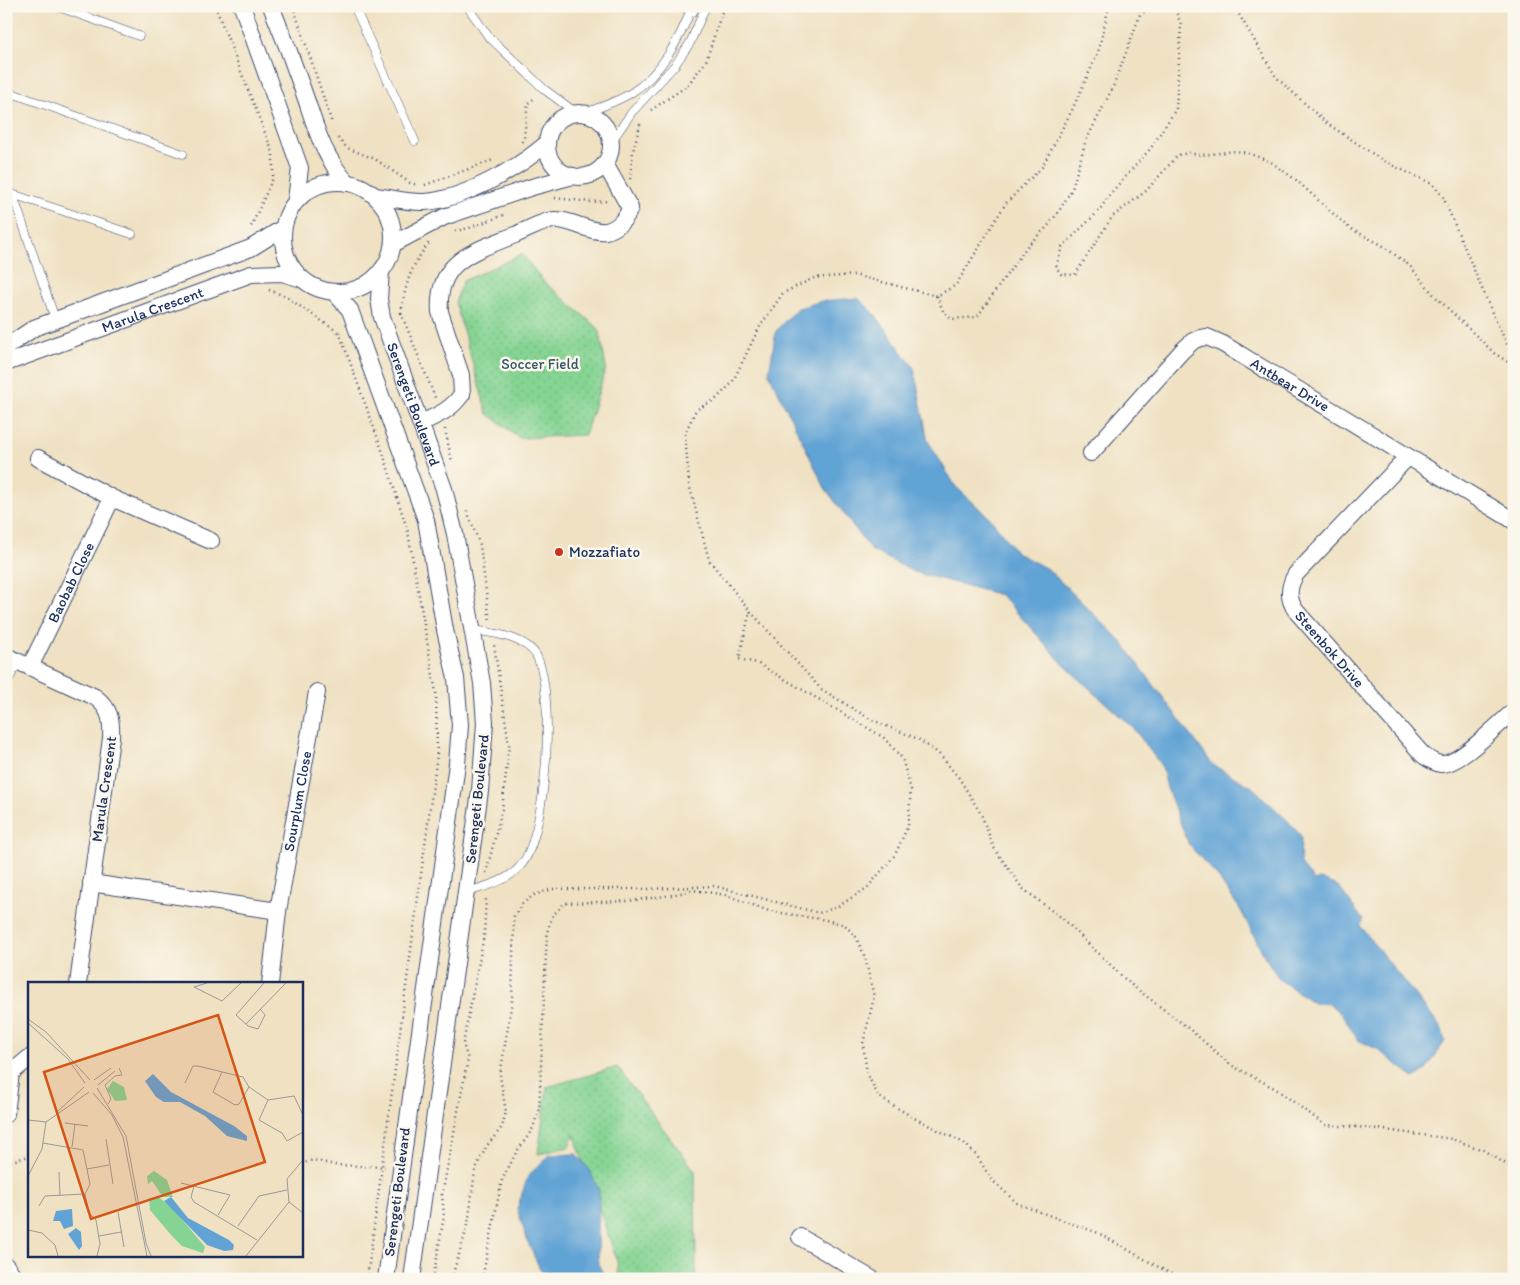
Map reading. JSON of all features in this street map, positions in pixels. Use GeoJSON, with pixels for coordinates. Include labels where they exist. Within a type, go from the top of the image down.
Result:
{"type":"FeatureCollection","features":[{"type":"Feature","properties":{"kind":"street"},"geometry":{"type":"LineString","coordinates":[[242,6],[300,168],[296,200]]}},
{"type":"Feature","properties":{"kind":"street"},"geometry":{"type":"LineString","coordinates":[[271,6],[304,93],[319,140],[332,165],[347,183]]}},
{"type":"Feature","properties":{"kind":"street"},"geometry":{"type":"LineString","coordinates":[[393,244],[433,222],[532,187],[573,176],[587,176],[597,172],[605,164],[610,154],[611,142],[608,131],[603,123],[580,113],[556,121],[550,129],[546,144],[549,158],[555,168],[573,176]]}},
{"type":"Feature","properties":{"kind":"street"},"geometry":{"type":"LineString","coordinates":[[375,196],[428,202],[468,189],[518,166],[546,144]]}},
{"type":"Feature","properties":{"kind":"street"},"geometry":{"type":"LineString","coordinates":[[421,423],[442,414],[462,394],[461,375],[440,312],[439,301],[443,285],[451,268],[458,260],[474,252],[555,220],[604,232],[613,230],[624,219],[630,208],[605,164]]}},
{"type":"Feature","properties":{"kind":"street"},"geometry":{"type":"LineString","coordinates":[[326,182],[361,186],[375,196],[386,210],[393,226],[393,244],[389,261],[362,288],[343,293],[324,291],[302,279],[292,270],[284,253],[283,228],[286,215],[296,200],[309,189],[326,182]]}},
{"type":"Feature","properties":{"kind":"street","name":"Marula Crescent"},"geometry":{"type":"LineString","coordinates":[[6,347],[20,336],[55,319],[251,248],[283,228]]}},
{"type":"Feature","properties":{"kind":"street","name":"Serengeti Boulevard"},"geometry":{"type":"LineString","coordinates":[[381,271],[379,299],[382,317],[444,489],[474,630],[482,683],[485,724],[480,791],[412,1279]]}},
{"type":"Feature","properties":{"kind":"street","name":"Marula Crescent"},"geometry":{"type":"LineString","coordinates":[[6,363],[188,295],[261,272],[282,274],[302,279]]}},
{"type":"Feature","properties":{"kind":"street","name":"Serengeti Boulevard"},"geometry":{"type":"LineString","coordinates":[[334,292],[350,310],[426,520],[445,630],[456,678],[460,725],[457,764],[386,1279]]}},
{"type":"Feature","properties":{"kind":"street"},"geometry":{"type":"LineString","coordinates":[[109,300],[117,322]]}},
{"type":"Feature","properties":{"kind":"street"},"geometry":{"type":"LineString","coordinates":[[55,319],[63,343]]}},
{"type":"Feature","properties":{"kind":"street","name":"Antbear Drive"},"geometry":{"type":"LineString","coordinates":[[1091,453],[1193,341],[1207,338],[1223,344],[1277,375],[1408,458],[1514,521]]}},
{"type":"Feature","properties":{"kind":"street"},"geometry":{"type":"LineString","coordinates":[[38,458],[112,498],[211,541]]}},
{"type":"Feature","properties":{"kind":"street","name":"Steenbok Drive"},"geometry":{"type":"LineString","coordinates":[[1408,458],[1296,574],[1289,590],[1290,601],[1315,633],[1423,755],[1432,762],[1442,764],[1459,757],[1514,710]]}},
{"type":"Feature","properties":{"kind":"street","name":"Baobab Close"},"geometry":{"type":"LineString","coordinates":[[18,662],[112,498]]}},
{"type":"Feature","properties":{"kind":"street","name":"Marula Crescent"},"geometry":{"type":"LineString","coordinates":[[18,662],[94,697],[105,704],[109,711],[111,738],[78,982]]}},
{"type":"Feature","properties":{"kind":"street","name":"Sourplum Close"},"geometry":{"type":"LineString","coordinates":[[270,982],[278,911],[317,692]]}},
{"type":"Feature","properties":{"kind":"street"},"geometry":{"type":"LineString","coordinates":[[91,883],[278,911]]}},
{"type":"Feature","properties":{"kind":"street"},"geometry":{"type":"LineString","coordinates":[[6,1114],[9,1073],[28,1059]]}},
{"type":"Feature","properties":{"kind":"street"},"geometry":{"type":"LineString","coordinates":[[800,1237],[872,1279]]}},
{"type":"Feature","properties":{"kind":"street"},"geometry":{"type":"LineString","coordinates":[[6,1266],[16,1279]]}},
{"type":"Feature","properties":{"kind":"lane"},"geometry":{"type":"LineString","coordinates":[[56,6],[139,36]]}},
{"type":"Feature","properties":{"kind":"lane"},"geometry":{"type":"LineString","coordinates":[[354,6],[415,141]]}},
{"type":"Feature","properties":{"kind":"lane"},"geometry":{"type":"LineString","coordinates":[[467,6],[488,36],[545,90],[580,113],[630,94],[656,69],[672,48],[692,9]]}},
{"type":"Feature","properties":{"kind":"lane"},"geometry":{"type":"LineString","coordinates":[[681,6],[692,9],[702,16]]}},
{"type":"Feature","properties":{"kind":"lane"},"geometry":{"type":"LineString","coordinates":[[611,142],[632,112],[675,65],[690,43],[706,6]]}},
{"type":"Feature","properties":{"kind":"lane"},"geometry":{"type":"LineString","coordinates":[[6,91],[183,154]]}},
{"type":"Feature","properties":{"kind":"lane"},"geometry":{"type":"LineString","coordinates":[[10,193],[132,234]]}},
{"type":"Feature","properties":{"kind":"lane"},"geometry":{"type":"LineString","coordinates":[[10,193],[55,319]]}},
{"type":"Feature","properties":{"kind":"lane"},"geometry":{"type":"LineString","coordinates":[[465,893],[509,877],[522,865],[530,852],[537,825],[548,742],[544,679],[536,655],[526,644],[492,633],[474,630]]}},
{"type":"Feature","properties":{"kind":"lane"},"geometry":{"type":"LineString","coordinates":[[6,685],[18,662]]}},
{"type":"Feature","properties":{"kind":"path"},"geometry":{"type":"LineString","coordinates":[[216,6],[273,154],[272,178],[249,233],[251,248]]}},
{"type":"Feature","properties":{"kind":"path"},"geometry":{"type":"LineString","coordinates":[[293,6],[333,126]]}},
{"type":"Feature","properties":{"kind":"path"},"geometry":{"type":"LineString","coordinates":[[547,197],[591,202],[609,201],[621,190],[632,177],[633,151],[641,121],[654,107],[687,86],[706,61],[724,6]]}},
{"type":"Feature","properties":{"kind":"path"},"geometry":{"type":"LineString","coordinates":[[1110,6],[1098,52],[1072,110],[1042,167],[1006,204],[956,285],[937,296],[854,275],[814,278],[783,294],[758,328],[732,383],[716,399],[696,410],[685,433],[689,484],[709,560],[750,611],[821,689],[870,719],[918,739],[939,754],[959,778],[981,814],[994,848],[1022,888],[1062,918],[1129,983],[1188,1028],[1231,1065],[1276,1089],[1325,1125],[1370,1128],[1452,1139],[1483,1150],[1514,1169]]}},
{"type":"Feature","properties":{"kind":"path"},"geometry":{"type":"LineString","coordinates":[[937,296],[943,311],[951,319],[978,316],[1028,245],[1048,226],[1072,189],[1085,143],[1114,85],[1140,15],[1152,6]]}},
{"type":"Feature","properties":{"kind":"path"},"geometry":{"type":"LineString","coordinates":[[1171,6],[1176,11],[1181,25],[1176,109],[1151,148],[1110,194],[1099,211],[1062,247],[1056,267],[1061,274],[1075,275],[1112,216],[1146,191],[1178,155],[1188,153],[1200,155],[1236,151],[1248,153],[1271,162],[1296,180],[1343,224],[1382,245],[1410,266],[1434,295],[1494,353],[1514,366]]}},
{"type":"Feature","properties":{"kind":"path"},"geometry":{"type":"LineString","coordinates":[[1234,6],[1276,77],[1325,122],[1385,162],[1433,184],[1443,197],[1494,317],[1509,348],[1514,353]]}},
{"type":"Feature","properties":{"kind":"path"},"geometry":{"type":"LineString","coordinates":[[520,144],[524,137],[528,103],[545,90]]}},
{"type":"Feature","properties":{"kind":"path"},"geometry":{"type":"LineString","coordinates":[[335,134],[347,148],[375,159],[410,183],[422,186],[502,157],[513,159],[518,166]]}},
{"type":"Feature","properties":{"kind":"path"},"geometry":{"type":"LineString","coordinates":[[382,317],[401,313],[405,285],[420,254],[437,234],[433,222]]}},
{"type":"Feature","properties":{"kind":"path"},"geometry":{"type":"LineString","coordinates":[[261,272],[268,290],[284,296],[339,332],[382,450],[408,532],[436,693],[438,756],[384,1167],[367,1279]]}},
{"type":"Feature","properties":{"kind":"path"},"geometry":{"type":"LineString","coordinates":[[339,332],[356,327]]}},
{"type":"Feature","properties":{"kind":"path"},"geometry":{"type":"LineString","coordinates":[[453,1279],[468,1225],[475,1171],[486,1147],[502,1127],[506,1112],[500,1076],[512,1000],[514,916],[522,904],[534,895],[553,889],[649,889],[714,886],[820,913],[837,907],[867,888],[895,855],[908,826],[911,790],[902,758],[882,737],[757,663],[739,659],[750,611]]}},
{"type":"Feature","properties":{"kind":"path"},"geometry":{"type":"LineString","coordinates":[[482,1279],[502,1180],[516,1153],[532,1130],[539,1110],[547,932],[553,915],[566,903],[630,901],[672,896],[692,890],[726,895],[769,911],[845,925],[856,937],[865,958],[874,997],[863,1044],[867,1074],[879,1097],[964,1144],[976,1156],[991,1179],[1018,1204],[1098,1233],[1180,1279]]}},
{"type":"Feature","properties":{"kind":"path"},"geometry":{"type":"LineString","coordinates":[[6,1163],[28,1156]]}},
{"type":"Feature","properties":{"kind":"path"},"geometry":{"type":"LineString","coordinates":[[302,1164],[313,1160],[335,1165],[402,1166]]}},
{"type":"Feature","properties":{"kind":"green space","name":"Soccer Field"},"geometry":{"type":"Polygon","coordinates":[[[522,254],[543,281],[599,329],[606,368],[585,435],[520,438],[487,413],[455,302],[463,281],[522,254]]]}},
{"type":"Feature","properties":{"kind":"green space"},"geometry":{"type":"Polygon","coordinates":[[[617,1067],[695,1171],[696,1279],[619,1279],[617,1261],[574,1134],[569,1147],[538,1154],[547,1087],[617,1067]]]}},
{"type":"Feature","properties":{"kind":"water"},"geometry":{"type":"Polygon","coordinates":[[[858,298],[874,313],[914,368],[928,441],[956,487],[990,518],[1017,553],[1049,570],[1122,642],[1213,765],[1252,787],[1287,820],[1301,836],[1300,863],[1314,881],[1320,879],[1338,886],[1363,920],[1360,926],[1441,1028],[1445,1041],[1426,1070],[1414,1078],[1377,1049],[1358,1040],[1344,1017],[1330,1004],[1314,1003],[1280,980],[1265,957],[1240,909],[1217,876],[1189,845],[1167,788],[1162,767],[1135,730],[1065,666],[1001,595],[914,572],[871,550],[825,488],[769,373],[776,331],[796,309],[822,301],[858,298]]]}},
{"type":"Feature","properties":{"kind":"water"},"geometry":{"type":"Polygon","coordinates":[[[576,1154],[588,1168],[599,1190],[598,1264],[606,1279],[564,1278],[541,1271],[529,1245],[517,1209],[528,1176],[550,1155],[576,1154]]]}},
{"type":"Feature","properties":{"kind":"place","name":"Mozzafiato"},"geometry":{"type":"Point","coordinates":[559,552]}}]}
